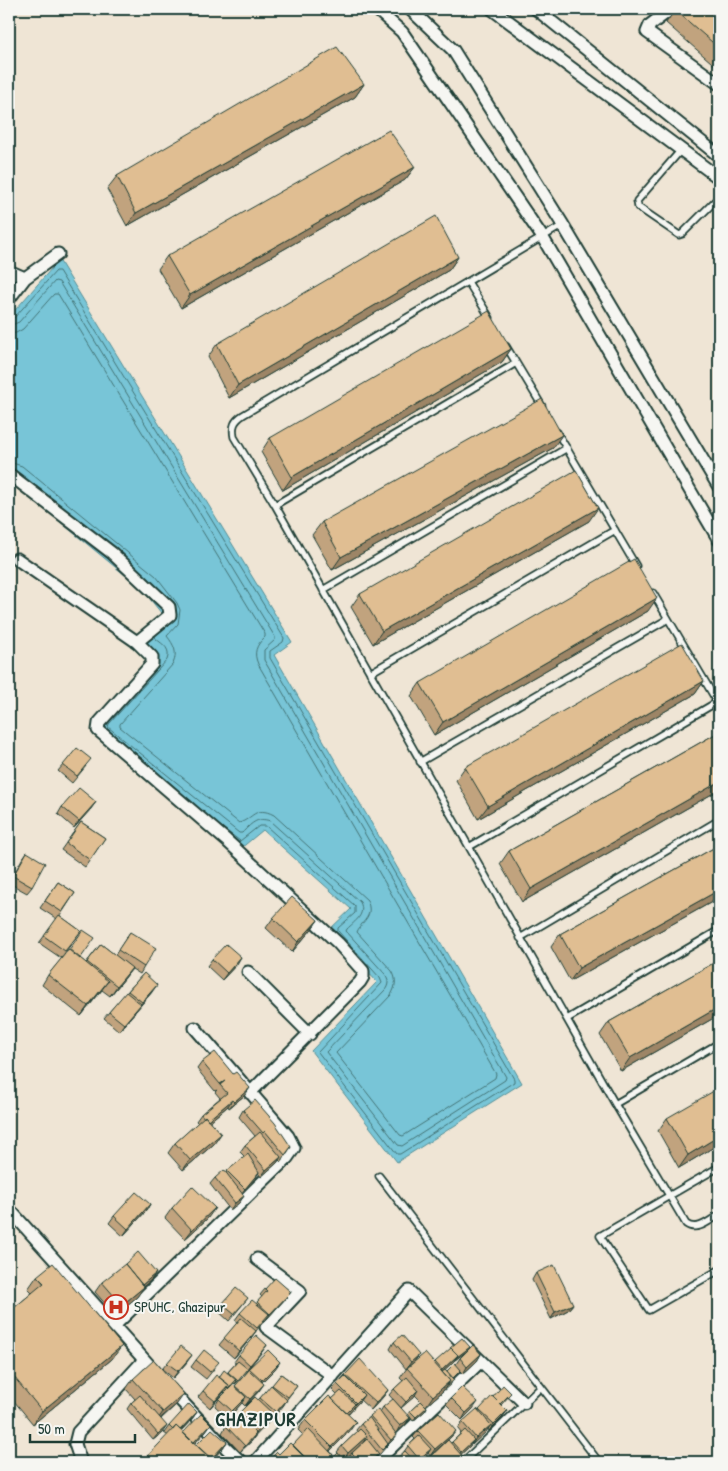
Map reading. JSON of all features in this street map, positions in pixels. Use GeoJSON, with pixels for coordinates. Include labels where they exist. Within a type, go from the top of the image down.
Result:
{"type":"FeatureCollection","features":[{"type":"Feature","properties":{"kind":"street"},"geometry":{"type":"LineString","coordinates":[[376,9],[402,32],[543,238],[719,540]]}},
{"type":"Feature","properties":{"kind":"street"},"geometry":{"type":"LineString","coordinates":[[410,9],[453,50],[563,224],[719,487]]}},
{"type":"Feature","properties":{"kind":"street"},"geometry":{"type":"LineString","coordinates":[[492,9],[719,178]]}},
{"type":"Feature","properties":{"kind":"street"},"geometry":{"type":"LineString","coordinates":[[536,9],[719,156]]}},
{"type":"Feature","properties":{"kind":"street"},"geometry":{"type":"LineString","coordinates":[[671,9],[650,25],[647,32],[719,84]]}},
{"type":"Feature","properties":{"kind":"street"},"geometry":{"type":"LineString","coordinates":[[9,299],[25,278],[58,254]]}},
{"type":"Feature","properties":{"kind":"street"},"geometry":{"type":"LineString","coordinates":[[9,271],[25,278]]}},
{"type":"Feature","properties":{"kind":"street"},"geometry":{"type":"LineString","coordinates":[[9,474],[112,553],[169,606],[170,615],[137,642]]}},
{"type":"Feature","properties":{"kind":"street"},"geometry":{"type":"LineString","coordinates":[[17,559],[137,642],[152,657],[152,664],[99,723],[98,730],[233,846],[338,943],[363,971],[363,977],[360,982],[250,1093]]}},
{"type":"Feature","properties":{"kind":"street"},"geometry":{"type":"LineString","coordinates":[[248,972],[310,1034]]}},
{"type":"Feature","properties":{"kind":"street"},"geometry":{"type":"LineString","coordinates":[[114,1326],[287,1158],[294,1148],[288,1136],[195,1028]]}},
{"type":"Feature","properties":{"kind":"street"},"geometry":{"type":"LineString","coordinates":[[9,1209],[144,1360],[218,1440],[241,1462]]}},
{"type":"Feature","properties":{"kind":"street"},"geometry":{"type":"LineString","coordinates":[[257,1259],[300,1291],[266,1327],[333,1376]]}},
{"type":"Feature","properties":{"kind":"street"},"geometry":{"type":"LineString","coordinates":[[255,1462],[409,1291],[524,1403]]}},
{"type":"Feature","properties":{"kind":"street"},"geometry":{"type":"LineString","coordinates":[[81,1462],[75,1444],[78,1432],[144,1360]]}},
{"type":"Feature","properties":{"kind":"street"},"geometry":{"type":"LineString","coordinates":[[376,1462],[481,1361]]}},
{"type":"Feature","properties":{"kind":"lane"},"geometry":{"type":"LineString","coordinates":[[682,150],[637,200],[638,207],[679,235],[719,197]]}},
{"type":"Feature","properties":{"kind":"lane"},"geometry":{"type":"LineString","coordinates":[[563,224],[543,238],[235,421],[232,429],[234,437],[566,1019],[686,1224],[691,1227],[697,1227],[719,1215]]}},
{"type":"Feature","properties":{"kind":"lane"},"geometry":{"type":"LineString","coordinates":[[468,282],[492,322]]}},
{"type":"Feature","properties":{"kind":"lane"},"geometry":{"type":"LineString","coordinates":[[502,339],[547,414]]}},
{"type":"Feature","properties":{"kind":"lane"},"geometry":{"type":"LineString","coordinates":[[274,505],[516,363]]}},
{"type":"Feature","properties":{"kind":"lane"},"geometry":{"type":"LineString","coordinates":[[552,423],[640,571]]}},
{"type":"Feature","properties":{"kind":"lane"},"geometry":{"type":"LineString","coordinates":[[323,590],[567,448]]}},
{"type":"Feature","properties":{"kind":"lane"},"geometry":{"type":"LineString","coordinates":[[370,673],[616,530]]}},
{"type":"Feature","properties":{"kind":"lane"},"geometry":{"type":"LineString","coordinates":[[469,847],[718,703],[649,587]]}},
{"type":"Feature","properties":{"kind":"lane"},"geometry":{"type":"LineString","coordinates":[[420,762],[668,619]]}},
{"type":"Feature","properties":{"kind":"lane"},"geometry":{"type":"LineString","coordinates":[[520,938],[719,820]]}},
{"type":"Feature","properties":{"kind":"lane"},"geometry":{"type":"LineString","coordinates":[[566,1019],[719,930]]}},
{"type":"Feature","properties":{"kind":"lane"},"geometry":{"type":"LineString","coordinates":[[615,1104],[719,1043]]}},
{"type":"Feature","properties":{"kind":"lane"},"geometry":{"type":"LineString","coordinates":[[719,1166],[600,1236],[649,1310],[719,1270]]}},
{"type":"Feature","properties":{"kind":"lane"},"geometry":{"type":"LineString","coordinates":[[379,1176],[599,1462]]}},
{"type":"Feature","properties":{"kind":"lane"},"geometry":{"type":"LineString","coordinates":[[463,1462],[541,1386]]}},
{"type":"Feature","properties":{"kind":"water"},"geometry":{"type":"Polygon","coordinates":[[[59,260],[292,642],[274,655],[522,1083],[397,1162],[311,1051],[377,982],[329,930],[351,909],[263,830],[240,849],[91,728],[158,654],[135,639],[162,614],[142,589],[9,480],[9,317],[59,260]]]}},
{"type":"Feature","properties":{"kind":"building"},"geometry":{"type":"Polygon","coordinates":[[[719,9],[719,48],[675,10],[719,9]]]}},
{"type":"Feature","properties":{"kind":"building"},"geometry":{"type":"Polygon","coordinates":[[[337,47],[364,84],[136,213],[117,176],[337,47]]]}},
{"type":"Feature","properties":{"kind":"building"},"geometry":{"type":"Polygon","coordinates":[[[389,130],[415,167],[190,295],[167,256],[389,130]]]}},
{"type":"Feature","properties":{"kind":"building"},"geometry":{"type":"Polygon","coordinates":[[[436,216],[458,257],[238,385],[217,344],[436,216]]]}},
{"type":"Feature","properties":{"kind":"building"},"geometry":{"type":"Polygon","coordinates":[[[489,311],[511,349],[292,477],[270,438],[489,311]]]}},
{"type":"Feature","properties":{"kind":"building"},"geometry":{"type":"Polygon","coordinates":[[[542,399],[562,435],[341,557],[322,522],[542,399]]]}},
{"type":"Feature","properties":{"kind":"building"},"geometry":{"type":"Polygon","coordinates":[[[576,470],[598,508],[382,631],[360,594],[576,470]]]}},
{"type":"Feature","properties":{"kind":"building"},"geometry":{"type":"Polygon","coordinates":[[[634,559],[657,598],[443,722],[420,683],[634,559]]]}},
{"type":"Feature","properties":{"kind":"building"},"geometry":{"type":"Polygon","coordinates":[[[682,643],[704,681],[488,806],[465,767],[682,643]]]}},
{"type":"Feature","properties":{"kind":"building"},"geometry":{"type":"Polygon","coordinates":[[[719,732],[719,782],[531,889],[509,851],[719,732]]]}},
{"type":"Feature","properties":{"kind":"building"},"geometry":{"type":"Polygon","coordinates":[[[77,748],[91,759],[77,776],[63,765],[77,748]]]}},
{"type":"Feature","properties":{"kind":"building"},"geometry":{"type":"Polygon","coordinates":[[[79,788],[96,802],[79,821],[62,807],[79,788]]]}},
{"type":"Feature","properties":{"kind":"building"},"geometry":{"type":"Polygon","coordinates":[[[81,822],[105,838],[90,860],[66,843],[81,822]]]}},
{"type":"Feature","properties":{"kind":"building"},"geometry":{"type":"Polygon","coordinates":[[[719,845],[719,890],[579,968],[560,934],[719,845]]]}},
{"type":"Feature","properties":{"kind":"building"},"geometry":{"type":"Polygon","coordinates":[[[27,852],[45,863],[32,887],[13,876],[27,852]]]}},
{"type":"Feature","properties":{"kind":"building"},"geometry":{"type":"Polygon","coordinates":[[[58,882],[75,893],[62,912],[45,901],[58,882]]]}},
{"type":"Feature","properties":{"kind":"building"},"geometry":{"type":"Polygon","coordinates":[[[292,897],[318,920],[298,942],[273,918],[292,897]]]}},
{"type":"Feature","properties":{"kind":"building"},"geometry":{"type":"Polygon","coordinates":[[[59,915],[81,931],[65,951],[44,936],[59,915]]]}},
{"type":"Feature","properties":{"kind":"building"},"geometry":{"type":"Polygon","coordinates":[[[83,930],[95,938],[80,959],[69,950],[83,930]]]}},
{"type":"Feature","properties":{"kind":"building"},"geometry":{"type":"Polygon","coordinates":[[[130,932],[156,948],[144,967],[118,950],[130,932]]]}},
{"type":"Feature","properties":{"kind":"building"},"geometry":{"type":"Polygon","coordinates":[[[101,944],[132,968],[117,986],[87,962],[101,944]]]}},
{"type":"Feature","properties":{"kind":"building"},"geometry":{"type":"Polygon","coordinates":[[[226,944],[241,957],[227,973],[212,959],[226,944]]]}},
{"type":"Feature","properties":{"kind":"building"},"geometry":{"type":"Polygon","coordinates":[[[69,949],[108,981],[88,1006],[48,975],[69,949]]]}},
{"type":"Feature","properties":{"kind":"building"},"geometry":{"type":"Polygon","coordinates":[[[719,960],[719,1007],[630,1058],[609,1022],[719,960]]]}},
{"type":"Feature","properties":{"kind":"building"},"geometry":{"type":"Polygon","coordinates":[[[144,973],[157,985],[142,1002],[128,991],[144,973]]]}},
{"type":"Feature","properties":{"kind":"building"},"geometry":{"type":"Polygon","coordinates":[[[126,992],[141,1004],[124,1024],[109,1012],[126,992]]]}},
{"type":"Feature","properties":{"kind":"building"},"geometry":{"type":"Polygon","coordinates":[[[215,1052],[233,1074],[236,1072],[250,1088],[208,1120],[201,1114],[227,1093],[220,1085],[225,1081],[220,1084],[202,1062],[215,1052]]]}},
{"type":"Feature","properties":{"kind":"building"},"geometry":{"type":"Polygon","coordinates":[[[719,1088],[719,1136],[688,1155],[667,1118],[719,1088]]]}},
{"type":"Feature","properties":{"kind":"building"},"geometry":{"type":"Polygon","coordinates":[[[255,1100],[275,1123],[291,1147],[285,1155],[265,1131],[263,1133],[243,1110],[255,1100]]]}},
{"type":"Feature","properties":{"kind":"building"},"geometry":{"type":"Polygon","coordinates":[[[205,1116],[221,1134],[190,1160],[175,1143],[205,1116]]]}},
{"type":"Feature","properties":{"kind":"building"},"geometry":{"type":"Polygon","coordinates":[[[260,1132],[281,1157],[266,1170],[245,1145],[260,1132]]]}},
{"type":"Feature","properties":{"kind":"building"},"geometry":{"type":"Polygon","coordinates":[[[248,1154],[259,1172],[245,1189],[227,1171],[248,1154]]]}},
{"type":"Feature","properties":{"kind":"building"},"geometry":{"type":"Polygon","coordinates":[[[224,1170],[244,1196],[235,1203],[215,1178],[224,1170]]]}},
{"type":"Feature","properties":{"kind":"building"},"geometry":{"type":"Polygon","coordinates":[[[192,1186],[215,1208],[192,1230],[172,1208],[192,1186]]]}},
{"type":"Feature","properties":{"kind":"building"},"geometry":{"type":"Polygon","coordinates":[[[136,1192],[150,1204],[128,1229],[114,1216],[136,1192]]]}},
{"type":"Feature","properties":{"kind":"building"},"geometry":{"type":"Polygon","coordinates":[[[138,1252],[156,1273],[142,1285],[125,1264],[138,1252]]]}},
{"type":"Feature","properties":{"kind":"building"},"geometry":{"type":"Polygon","coordinates":[[[53,1263],[122,1346],[42,1411],[9,1371],[9,1312],[44,1283],[37,1276],[53,1263]]]}},
{"type":"Feature","properties":{"kind":"building"},"geometry":{"type":"Polygon","coordinates":[[[125,1264],[144,1287],[122,1305],[102,1282],[125,1264]]]}},
{"type":"Feature","properties":{"kind":"building"},"geometry":{"type":"Polygon","coordinates":[[[554,1265],[573,1304],[555,1312],[536,1273],[554,1265]]]}},
{"type":"Feature","properties":{"kind":"building"},"geometry":{"type":"Polygon","coordinates":[[[275,1278],[291,1292],[270,1314],[257,1302],[275,1278]]]}},
{"type":"Feature","properties":{"kind":"building"},"geometry":{"type":"Polygon","coordinates":[[[236,1288],[248,1298],[234,1314],[222,1304],[236,1288]]]}},
{"type":"Feature","properties":{"kind":"building"},"geometry":{"type":"Polygon","coordinates":[[[252,1300],[269,1314],[257,1328],[240,1313],[252,1300]]]}},
{"type":"Feature","properties":{"kind":"building"},"geometry":{"type":"Polygon","coordinates":[[[241,1318],[256,1331],[239,1351],[224,1338],[241,1318]]]}},
{"type":"Feature","properties":{"kind":"building"},"geometry":{"type":"Polygon","coordinates":[[[256,1335],[267,1345],[250,1365],[239,1355],[256,1335]]]}},
{"type":"Feature","properties":{"kind":"building"},"geometry":{"type":"Polygon","coordinates":[[[402,1335],[419,1355],[411,1362],[394,1342],[402,1335]]]}},
{"type":"Feature","properties":{"kind":"building"},"geometry":{"type":"Polygon","coordinates":[[[462,1338],[470,1347],[457,1357],[458,1355],[450,1348],[462,1338]]]}},
{"type":"Feature","properties":{"kind":"building"},"geometry":{"type":"Polygon","coordinates":[[[473,1345],[481,1354],[467,1367],[460,1358],[473,1345]]]}},
{"type":"Feature","properties":{"kind":"building"},"geometry":{"type":"Polygon","coordinates":[[[181,1346],[192,1355],[178,1371],[167,1363],[181,1346]]]}},
{"type":"Feature","properties":{"kind":"building"},"geometry":{"type":"Polygon","coordinates":[[[451,1348],[458,1355],[442,1370],[435,1362],[451,1348]]]}},
{"type":"Feature","properties":{"kind":"building"},"geometry":{"type":"Polygon","coordinates":[[[204,1350],[219,1362],[210,1372],[196,1360],[204,1350]]]}},
{"type":"Feature","properties":{"kind":"building"},"geometry":{"type":"Polygon","coordinates":[[[268,1350],[280,1362],[262,1380],[249,1368],[268,1350]]]}},
{"type":"Feature","properties":{"kind":"building"},"geometry":{"type":"Polygon","coordinates":[[[425,1353],[450,1381],[433,1396],[407,1368],[425,1353]]]}},
{"type":"Feature","properties":{"kind":"building"},"geometry":{"type":"Polygon","coordinates":[[[360,1359],[388,1390],[376,1403],[345,1375],[360,1359]]]}},
{"type":"Feature","properties":{"kind":"building"},"geometry":{"type":"Polygon","coordinates":[[[154,1360],[184,1394],[163,1412],[133,1379],[154,1360]]]}},
{"type":"Feature","properties":{"kind":"building"},"geometry":{"type":"Polygon","coordinates":[[[238,1361],[248,1369],[238,1381],[228,1372],[238,1361]]]}},
{"type":"Feature","properties":{"kind":"building"},"geometry":{"type":"Polygon","coordinates":[[[455,1363],[461,1370],[453,1378],[447,1371],[455,1363]]]}},
{"type":"Feature","properties":{"kind":"building"},"geometry":{"type":"Polygon","coordinates":[[[224,1370],[236,1380],[228,1389],[229,1385],[219,1377],[224,1370]]]}},
{"type":"Feature","properties":{"kind":"building"},"geometry":{"type":"Polygon","coordinates":[[[249,1370],[264,1384],[250,1399],[235,1386],[249,1370]]]}},
{"type":"Feature","properties":{"kind":"building"},"geometry":{"type":"Polygon","coordinates":[[[445,1370],[454,1380],[447,1386],[450,1381],[442,1372],[445,1370]]]}},
{"type":"Feature","properties":{"kind":"building"},"geometry":{"type":"Polygon","coordinates":[[[281,1374],[297,1386],[288,1397],[272,1385],[281,1374]]]}},
{"type":"Feature","properties":{"kind":"building"},"geometry":{"type":"Polygon","coordinates":[[[216,1375],[229,1385],[215,1401],[203,1391],[216,1375]]]}},
{"type":"Feature","properties":{"kind":"building"},"geometry":{"type":"Polygon","coordinates":[[[345,1376],[364,1395],[356,1403],[337,1384],[345,1376]]]}},
{"type":"Feature","properties":{"kind":"building"},"geometry":{"type":"Polygon","coordinates":[[[407,1377],[418,1390],[406,1402],[394,1389],[407,1377]]]}},
{"type":"Feature","properties":{"kind":"building"},"geometry":{"type":"Polygon","coordinates":[[[233,1385],[246,1397],[232,1411],[219,1399],[233,1385]]]}},
{"type":"Feature","properties":{"kind":"building"},"geometry":{"type":"Polygon","coordinates":[[[271,1385],[287,1400],[276,1412],[260,1398],[271,1385]]]}},
{"type":"Feature","properties":{"kind":"building"},"geometry":{"type":"Polygon","coordinates":[[[503,1385],[511,1393],[500,1404],[493,1397],[503,1385]]]}},
{"type":"Feature","properties":{"kind":"building"},"geometry":{"type":"Polygon","coordinates":[[[462,1387],[478,1402],[466,1413],[451,1398],[462,1387]]]}},
{"type":"Feature","properties":{"kind":"building"},"geometry":{"type":"Polygon","coordinates":[[[341,1391],[355,1404],[346,1413],[332,1399],[341,1391]]]}},
{"type":"Feature","properties":{"kind":"building"},"geometry":{"type":"Polygon","coordinates":[[[140,1395],[167,1426],[158,1434],[131,1403],[140,1395]]]}},
{"type":"Feature","properties":{"kind":"building"},"geometry":{"type":"Polygon","coordinates":[[[329,1396],[356,1422],[332,1447],[305,1420],[329,1396]]]}},
{"type":"Feature","properties":{"kind":"building"},"geometry":{"type":"Polygon","coordinates":[[[492,1396],[507,1411],[494,1424],[479,1410],[492,1396]]]}},
{"type":"Feature","properties":{"kind":"building"},"geometry":{"type":"Polygon","coordinates":[[[255,1397],[274,1415],[258,1431],[240,1412],[255,1397]]]}},
{"type":"Feature","properties":{"kind":"building"},"geometry":{"type":"Polygon","coordinates":[[[393,1399],[410,1418],[400,1426],[383,1407],[393,1399]]]}},
{"type":"Feature","properties":{"kind":"building"},"geometry":{"type":"Polygon","coordinates":[[[421,1401],[427,1407],[416,1417],[410,1411],[421,1401]]]}},
{"type":"Feature","properties":{"kind":"building"},"geometry":{"type":"Polygon","coordinates":[[[189,1404],[197,1412],[180,1430],[176,1426],[173,1430],[169,1426],[189,1404]]]}},
{"type":"Feature","properties":{"kind":"building"},"geometry":{"type":"Polygon","coordinates":[[[378,1409],[397,1435],[391,1440],[370,1416],[378,1409]]]}},
{"type":"Feature","properties":{"kind":"building"},"geometry":{"type":"Polygon","coordinates":[[[477,1409],[491,1425],[476,1438],[462,1422],[477,1409]]]}},
{"type":"Feature","properties":{"kind":"building"},"geometry":{"type":"Polygon","coordinates":[[[439,1412],[456,1431],[435,1449],[418,1431],[439,1412]]]}},
{"type":"Feature","properties":{"kind":"building"},"geometry":{"type":"Polygon","coordinates":[[[201,1414],[211,1424],[193,1443],[183,1433],[201,1414]]]}},
{"type":"Feature","properties":{"kind":"building"},"geometry":{"type":"Polygon","coordinates":[[[238,1416],[256,1434],[245,1446],[226,1426],[238,1416]]]}},
{"type":"Feature","properties":{"kind":"building"},"geometry":{"type":"Polygon","coordinates":[[[369,1417],[388,1444],[382,1450],[361,1424],[369,1417]]]}},
{"type":"Feature","properties":{"kind":"building"},"geometry":{"type":"Polygon","coordinates":[[[176,1426],[215,1462],[142,1462],[176,1426]]]}},
{"type":"Feature","properties":{"kind":"building"},"geometry":{"type":"Polygon","coordinates":[[[212,1429],[227,1442],[211,1459],[196,1445],[212,1429]]]}},
{"type":"Feature","properties":{"kind":"building"},"geometry":{"type":"Polygon","coordinates":[[[308,1429],[333,1455],[326,1462],[310,1462],[293,1445],[308,1429]]]}},
{"type":"Feature","properties":{"kind":"building"},"geometry":{"type":"Polygon","coordinates":[[[360,1429],[367,1436],[348,1453],[342,1446],[360,1429]]]}},
{"type":"Feature","properties":{"kind":"building"},"geometry":{"type":"Polygon","coordinates":[[[465,1430],[474,1440],[461,1452],[452,1442],[465,1430]]]}},
{"type":"Feature","properties":{"kind":"building"},"geometry":{"type":"Polygon","coordinates":[[[419,1436],[431,1449],[419,1459],[408,1446],[419,1436]]]}},
{"type":"Feature","properties":{"kind":"building"},"geometry":{"type":"Polygon","coordinates":[[[367,1439],[379,1454],[369,1462],[361,1462],[352,1453],[367,1439]]]}},
{"type":"Feature","properties":{"kind":"building"},"geometry":{"type":"Polygon","coordinates":[[[448,1440],[463,1457],[457,1462],[426,1461],[448,1440]]]}},
{"type":"Feature","properties":{"kind":"building"},"geometry":{"type":"Polygon","coordinates":[[[290,1443],[304,1457],[299,1462],[267,1462],[277,1452],[279,1454],[290,1443]]]}},
{"type":"Feature","properties":{"kind":"building"},"geometry":{"type":"Polygon","coordinates":[[[405,1451],[415,1462],[393,1462],[405,1451]]]}},
{"type":"Feature","properties":{"kind":"building"},"geometry":{"type":"Polygon","coordinates":[[[338,1453],[344,1462],[329,1462],[338,1453]]]}},
{"type":"Feature","properties":{"kind":"building"},"geometry":{"type":"Polygon","coordinates":[[[344,1455],[350,1462],[344,1462],[341,1458],[344,1455]]]}},
{"type":"Feature","properties":{"kind":"building"},"geometry":{"type":"Polygon","coordinates":[[[243,1456],[250,1462],[236,1462],[243,1456]]]}},
{"type":"Feature","properties":{"kind":"place","name":"SPUHC, Ghazipur"},"geometry":{"type":"Point","coordinates":[116,1307]}},
{"type":"Feature","properties":{"kind":"district","name":"GHAZIPUR"},"geometry":{"type":"Point","coordinates":[256,1419]}}]}
